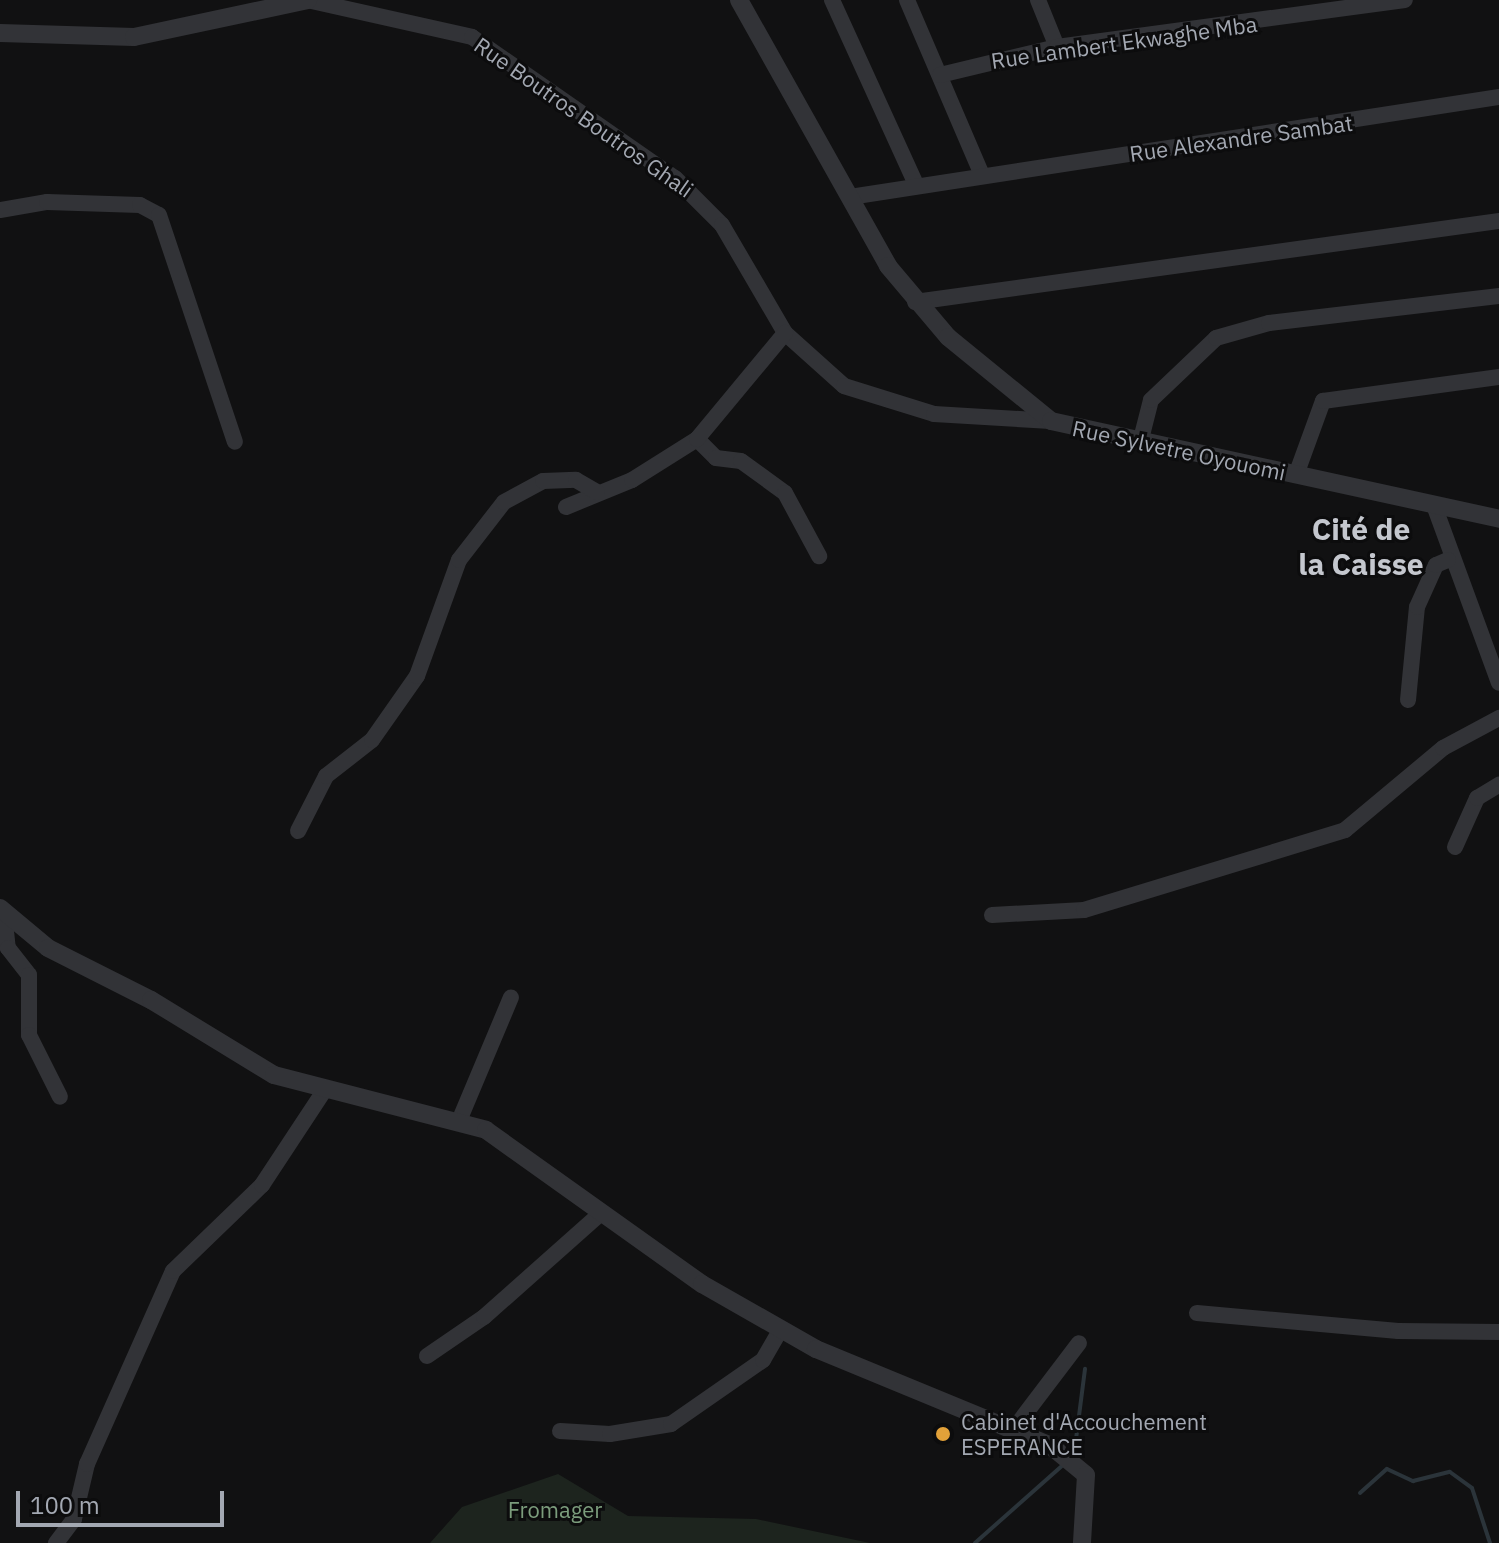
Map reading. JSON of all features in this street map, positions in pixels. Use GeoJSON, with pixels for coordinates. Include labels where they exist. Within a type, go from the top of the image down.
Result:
{"type":"FeatureCollection","features":[{"type":"Feature","properties":{"kind":"street"},"geometry":{"type":"LineString","coordinates":[[0,33],[134,37],[308,0]]}},
{"type":"Feature","properties":{"kind":"street","name":"Rue Boutros Boutros Ghali"},"geometry":{"type":"LineString","coordinates":[[308,0],[455,29],[522,70],[694,194],[722,225],[785,333],[825,376],[881,402],[1014,424],[1051,421]]}},
{"type":"Feature","properties":{"kind":"street","name":"Rue Sylvetre Oyouomi"},"geometry":{"type":"LineString","coordinates":[[739,0],[850,197],[915,302],[1051,421],[1435,508],[1499,519]]}},
{"type":"Feature","properties":{"kind":"street"},"geometry":{"type":"LineString","coordinates":[[832,0],[916,184]]}},
{"type":"Feature","properties":{"kind":"street"},"geometry":{"type":"LineString","coordinates":[[850,197],[982,175],[907,0]]}},
{"type":"Feature","properties":{"kind":"street"},"geometry":{"type":"LineString","coordinates":[[1038,0],[1057,47]]}},
{"type":"Feature","properties":{"kind":"street","name":"Rue Lambert Ekwaghe Mba"},"geometry":{"type":"LineString","coordinates":[[940,75],[1057,47],[1405,0]]}},
{"type":"Feature","properties":{"kind":"street","name":"Rue Alexandre Sambat"},"geometry":{"type":"LineString","coordinates":[[982,175],[1499,97]]}},
{"type":"Feature","properties":{"kind":"street"},"geometry":{"type":"LineString","coordinates":[[0,210],[47,202],[140,205],[159,215],[235,442]]}},
{"type":"Feature","properties":{"kind":"street"},"geometry":{"type":"LineString","coordinates":[[915,302],[1499,221]]}},
{"type":"Feature","properties":{"kind":"street"},"geometry":{"type":"LineString","coordinates":[[1140,443],[1151,400],[1216,338],[1269,323],[1499,296]]}},
{"type":"Feature","properties":{"kind":"street"},"geometry":{"type":"LineString","coordinates":[[566,507],[632,480],[697,439],[785,333]]}},
{"type":"Feature","properties":{"kind":"street"},"geometry":{"type":"LineString","coordinates":[[1296,475],[1323,401],[1499,377]]}},
{"type":"Feature","properties":{"kind":"street"},"geometry":{"type":"LineString","coordinates":[[697,439],[716,458],[741,461],[785,493],[819,556]]}},
{"type":"Feature","properties":{"kind":"street"},"geometry":{"type":"LineString","coordinates":[[298,831],[326,776],[372,740],[417,676],[459,560],[504,502],[543,481],[576,480],[597,492]]}},
{"type":"Feature","properties":{"kind":"street"},"geometry":{"type":"LineString","coordinates":[[1435,508],[1448,560],[1499,683]]}},
{"type":"Feature","properties":{"kind":"street"},"geometry":{"type":"LineString","coordinates":[[1408,700],[1417,607],[1436,565],[1448,560]]}},
{"type":"Feature","properties":{"kind":"street"},"geometry":{"type":"LineString","coordinates":[[992,915],[1084,910],[1345,830],[1443,748],[1499,718]]}},
{"type":"Feature","properties":{"kind":"street"},"geometry":{"type":"LineString","coordinates":[[1455,847],[1477,798],[1499,785]]}},
{"type":"Feature","properties":{"kind":"street"},"geometry":{"type":"LineString","coordinates":[[2,910],[48,948],[142,995],[241,1058],[324,1091],[459,1121],[517,1147],[600,1214],[781,1329],[1063,1453],[1086,1475],[1082,1543]]}},
{"type":"Feature","properties":{"kind":"street"},"geometry":{"type":"LineString","coordinates":[[2,910],[8,948],[29,975],[29,1035],[60,1097]]}},
{"type":"Feature","properties":{"kind":"street"},"geometry":{"type":"LineString","coordinates":[[459,1121],[511,997]]}},
{"type":"Feature","properties":{"kind":"street"},"geometry":{"type":"LineString","coordinates":[[56,1543],[74,1519],[87,1464],[119,1398],[132,1349],[173,1271],[262,1185],[324,1091]]}},
{"type":"Feature","properties":{"kind":"street"},"geometry":{"type":"LineString","coordinates":[[427,1356],[484,1317],[600,1214]]}},
{"type":"Feature","properties":{"kind":"street"},"geometry":{"type":"LineString","coordinates":[[1197,1313],[1398,1331],[1499,1332]]}},
{"type":"Feature","properties":{"kind":"street"},"geometry":{"type":"LineString","coordinates":[[560,1431],[620,1433],[671,1424],[763,1360],[781,1329]]}},
{"type":"Feature","properties":{"kind":"street"},"geometry":{"type":"LineString","coordinates":[[1013,1430],[1079,1343]]}},
{"type":"Feature","properties":{"kind":"green space","name":"Fromager"},"geometry":{"type":"Polygon","coordinates":[[[558,1474],[628,1516],[756,1519],[870,1543],[430,1543],[462,1507],[558,1474]]]}},
{"type":"Feature","properties":{"kind":"waterway"},"geometry":{"type":"LineString","coordinates":[[1075,1447],[1085,1369]]}},
{"type":"Feature","properties":{"kind":"waterway"},"geometry":{"type":"LineString","coordinates":[[975,1543],[1063,1465]]}},
{"type":"Feature","properties":{"kind":"waterway"},"geometry":{"type":"LineString","coordinates":[[1360,1493],[1387,1469],[1413,1481],[1450,1472],[1472,1488],[1490,1543]]}},
{"type":"Feature","properties":{"kind":"place","name":"Cabinet d'Accouchement ESPERANCE"},"geometry":{"type":"Point","coordinates":[943,1434]}},
{"type":"Feature","properties":{"kind":"district","name":"Cité de la Caisse"},"geometry":{"type":"Point","coordinates":[1361,546]}}]}
